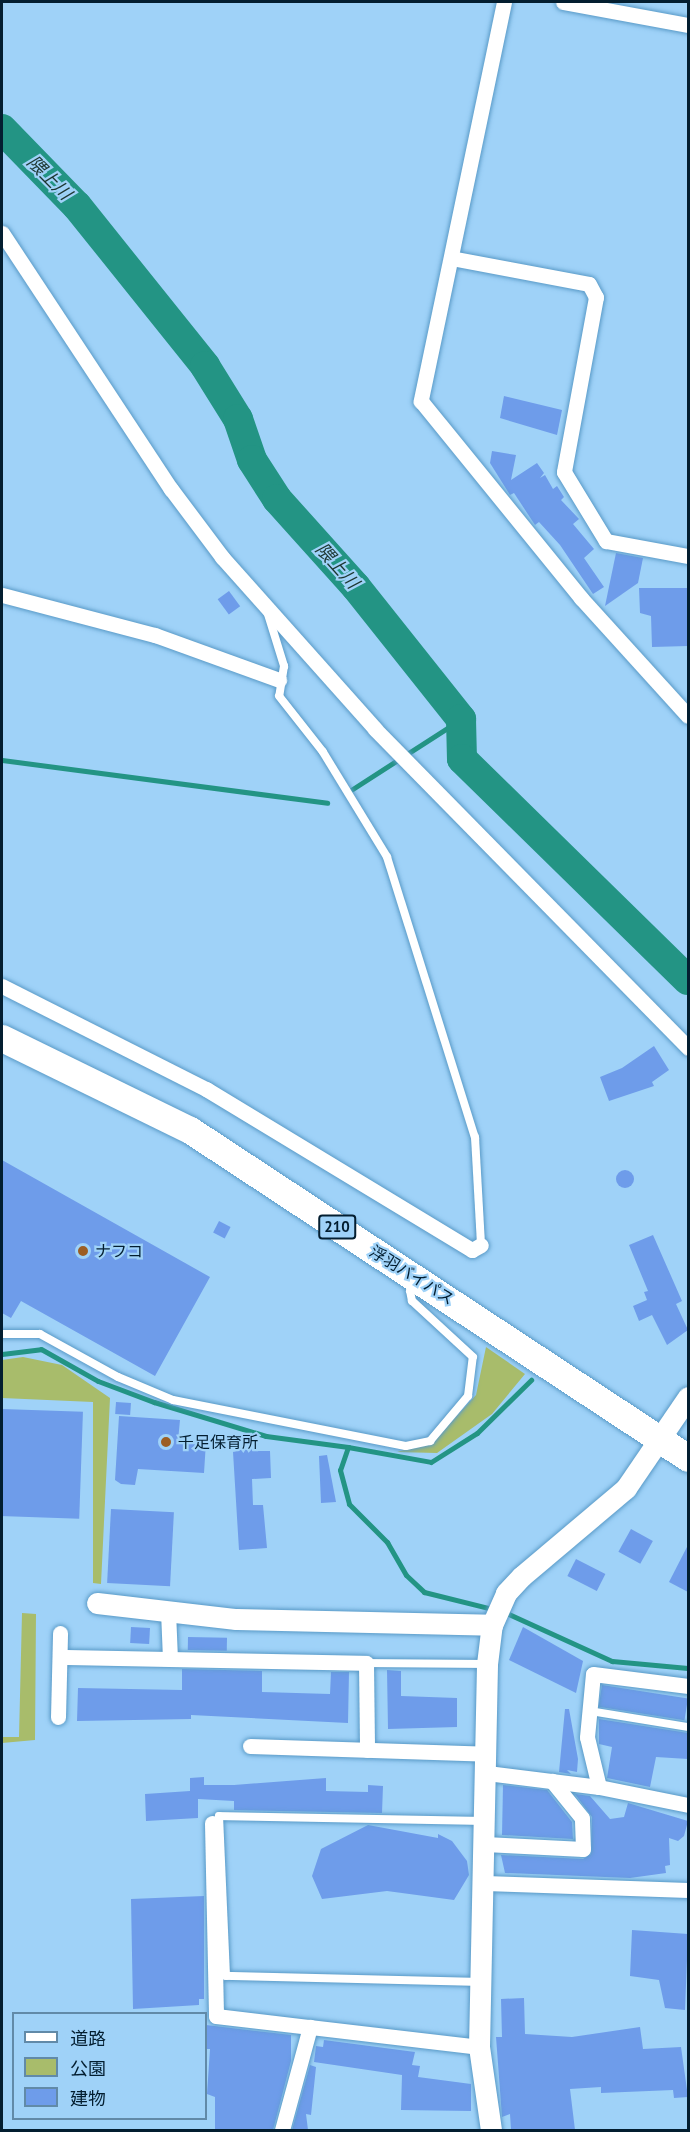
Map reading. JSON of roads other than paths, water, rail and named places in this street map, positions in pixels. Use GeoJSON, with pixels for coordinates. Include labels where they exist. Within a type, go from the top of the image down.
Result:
{"type":"FeatureCollection","features":[{"type":"Feature","properties":{"kind":"highway","name":"浮羽バイパス"},"geometry":{"type":"LineString","coordinates":[[2,1038],[190,1130],[688,1458]]}},
{"type":"Feature","properties":{"kind":"street"},"geometry":{"type":"LineString","coordinates":[[504,2],[422,401],[581,598],[688,716]]}},
{"type":"Feature","properties":{"kind":"street"},"geometry":{"type":"LineString","coordinates":[[563,2],[688,25]]}},
{"type":"Feature","properties":{"kind":"street"},"geometry":{"type":"LineString","coordinates":[[2,233],[171,489],[267,609],[375,729],[688,1048]]}},
{"type":"Feature","properties":{"kind":"street"},"geometry":{"type":"LineString","coordinates":[[451,258],[589,284],[596,297],[564,472],[606,541],[688,556]]}},
{"type":"Feature","properties":{"kind":"street"},"geometry":{"type":"LineString","coordinates":[[2,595],[155,635],[279,680]]}},
{"type":"Feature","properties":{"kind":"street"},"geometry":{"type":"LineString","coordinates":[[2,986],[206,1089],[472,1250],[481,1245]]}},
{"type":"Feature","properties":{"kind":"street"},"geometry":{"type":"LineString","coordinates":[[491,2130],[479,2047],[487,1764],[487,1664],[492,1625],[506,1593],[626,1488],[688,1397]]}},
{"type":"Feature","properties":{"kind":"street"},"geometry":{"type":"LineString","coordinates":[[97,1603],[236,1619],[492,1625]]}},
{"type":"Feature","properties":{"kind":"street"},"geometry":{"type":"LineString","coordinates":[[168,1611],[170,1659]]}},
{"type":"Feature","properties":{"kind":"street"},"geometry":{"type":"LineString","coordinates":[[58,1717],[62,1657],[60,1633]]}},
{"type":"Feature","properties":{"kind":"street"},"geometry":{"type":"LineString","coordinates":[[62,1657],[366,1663],[367,1750]]}},
{"type":"Feature","properties":{"kind":"street"},"geometry":{"type":"LineString","coordinates":[[599,1787],[587,1737],[593,1674],[688,1686]]}},
{"type":"Feature","properties":{"kind":"street"},"geometry":{"type":"LineString","coordinates":[[250,1746],[367,1750],[487,1764],[552,1781],[687,1801]]}},
{"type":"Feature","properties":{"kind":"street"},"geometry":{"type":"LineString","coordinates":[[485,1844],[583,1849],[582,1818],[552,1781]]}},
{"type":"Feature","properties":{"kind":"street"},"geometry":{"type":"LineString","coordinates":[[212,1823],[216,2016],[479,2047]]}},
{"type":"Feature","properties":{"kind":"street"},"geometry":{"type":"LineString","coordinates":[[484,1883],[688,1890]]}},
{"type":"Feature","properties":{"kind":"street"},"geometry":{"type":"LineString","coordinates":[[282,2130],[310,2027]]}},
{"type":"Feature","properties":{"kind":"lane"},"geometry":{"type":"LineString","coordinates":[[267,609],[281,649],[284,666],[279,680],[279,696],[323,752],[387,857],[459,1075],[475,1137],[481,1245]]}},
{"type":"Feature","properties":{"kind":"lane"},"geometry":{"type":"LineString","coordinates":[[2,1334],[40,1334],[118,1377],[173,1400],[406,1446],[430,1441],[468,1396],[473,1357],[412,1301],[410,1291],[419,1281]]}},
{"type":"Feature","properties":{"kind":"lane"},"geometry":{"type":"LineString","coordinates":[[366,1663],[487,1664]]}},
{"type":"Feature","properties":{"kind":"lane"},"geometry":{"type":"LineString","coordinates":[[590,1711],[688,1727]]}},
{"type":"Feature","properties":{"kind":"lane"},"geometry":{"type":"LineString","coordinates":[[482,1982],[226,1976],[219,1816],[485,1821]]}},
{"type":"Feature","properties":{"kind":"waterway","name":"隈上川"},"geometry":{"type":"LineString","coordinates":[[2,129],[77,206],[205,366],[238,419],[252,460],[277,499],[356,587],[461,719],[462,759],[688,980]]}},
{"type":"Feature","properties":{"kind":"waterway"},"geometry":{"type":"LineString","coordinates":[[351,790],[461,719]]}},
{"type":"Feature","properties":{"kind":"waterway"},"geometry":{"type":"LineString","coordinates":[[2,760],[327,803]]}},
{"type":"Feature","properties":{"kind":"waterway"},"geometry":{"type":"LineString","coordinates":[[2,1354],[41,1349],[98,1381],[154,1402],[266,1436],[348,1447],[340,1470],[349,1504],[387,1542],[406,1575],[424,1592],[492,1609]]}},
{"type":"Feature","properties":{"kind":"waterway"},"geometry":{"type":"LineString","coordinates":[[348,1447],[431,1462],[477,1433],[531,1380]]}},
{"type":"Feature","properties":{"kind":"waterway"},"geometry":{"type":"LineString","coordinates":[[504,1612],[612,1661],[688,1668]]}},
{"type":"Feature","properties":{"kind":"place","name":"ナフコ"},"geometry":{"type":"Point","coordinates":[83,1251]}},
{"type":"Feature","properties":{"kind":"place","name":"千足保育所"},"geometry":{"type":"Point","coordinates":[166,1442]}}]}
